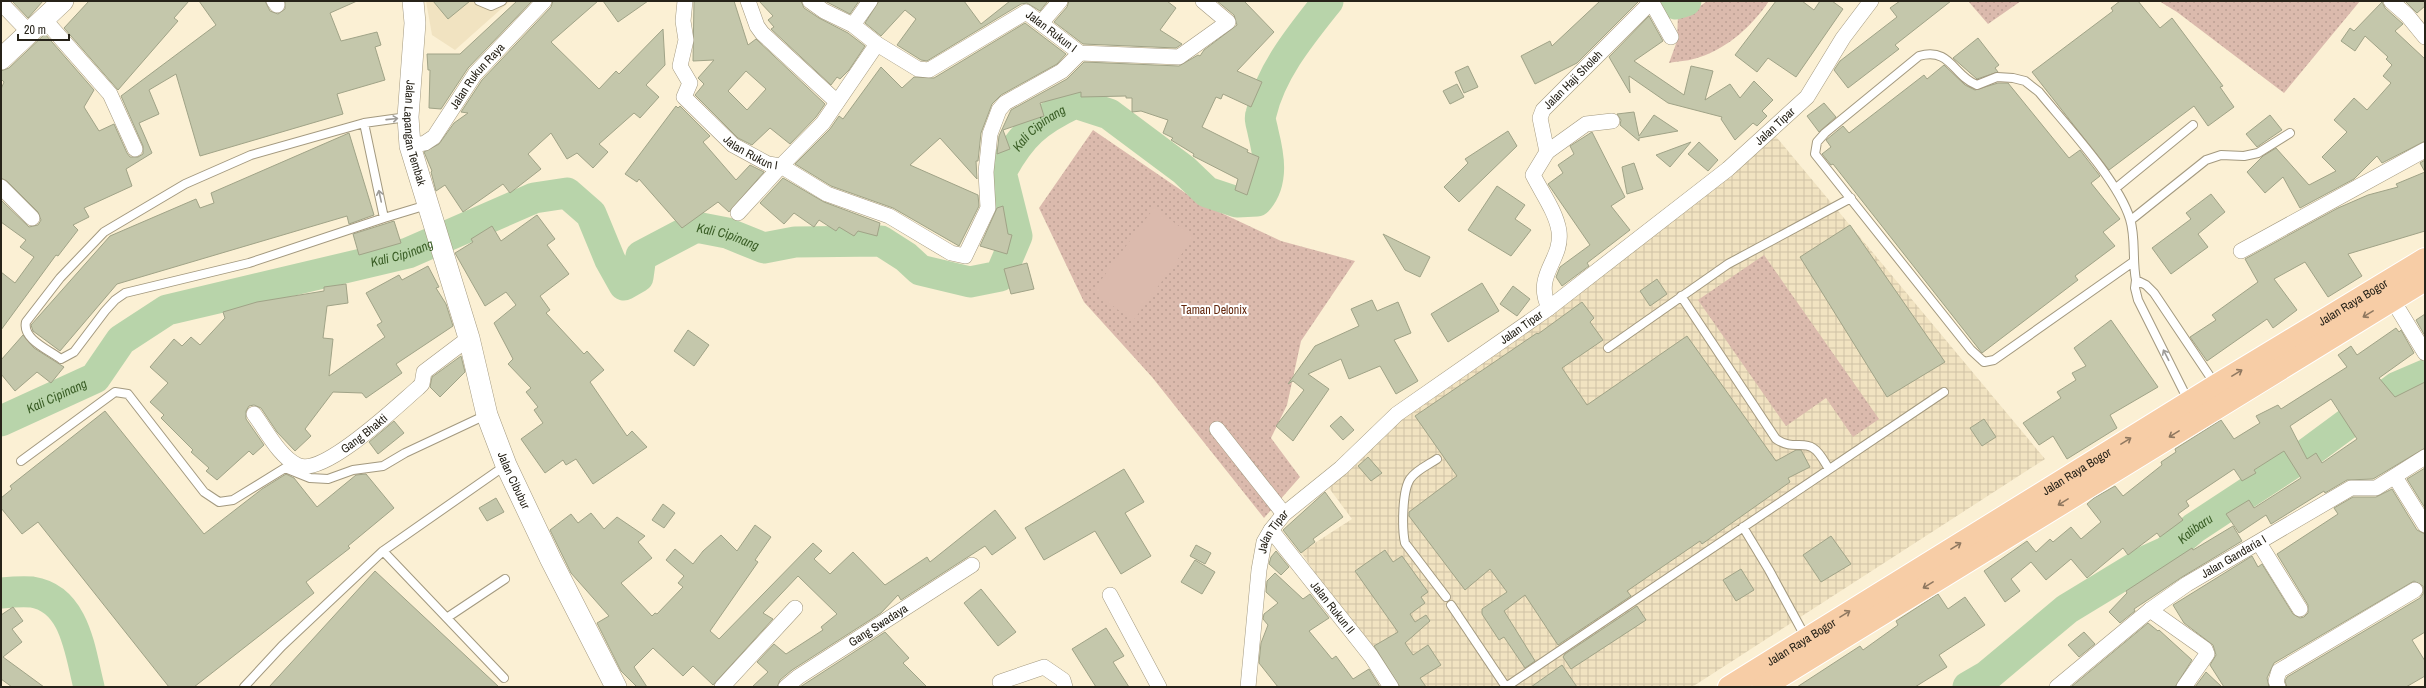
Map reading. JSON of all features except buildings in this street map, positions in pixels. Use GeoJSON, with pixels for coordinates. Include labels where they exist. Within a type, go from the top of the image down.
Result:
{"type":"FeatureCollection","features":[{"type":"Feature","properties":{"kind":"highway","name":"Jalan Raya Bogor"},"geometry":{"type":"LineString","coordinates":[[1729,687],[1811,646],[2193,411],[2425,259]]}},
{"type":"Feature","properties":{"kind":"highway","name":"Jalan Raya Bogor"},"geometry":{"type":"LineString","coordinates":[[2221,393],[2425,280]]}},
{"type":"Feature","properties":{"kind":"highway","name":"Jalan Raya Bogor"},"geometry":{"type":"LineString","coordinates":[[1763,687],[1811,646]]}},
{"type":"Feature","properties":{"kind":"street"},"geometry":{"type":"LineString","coordinates":[[1,59],[62,1]]}},
{"type":"Feature","properties":{"kind":"street","name":"Jalan Lapangan Tembak"},"geometry":{"type":"LineString","coordinates":[[413,1],[415,23],[408,117],[410,146],[446,260]]}},
{"type":"Feature","properties":{"kind":"street","name":"Jalan Rukun Raya"},"geometry":{"type":"LineString","coordinates":[[410,146],[425,143],[434,137],[475,74],[544,1]]}},
{"type":"Feature","properties":{"kind":"street","name":"Jalan Rukun I"},"geometry":{"type":"LineString","coordinates":[[685,1],[683,21],[686,40],[680,66],[690,83],[684,96],[733,145],[768,164],[781,166],[823,123],[877,44]]}},
{"type":"Feature","properties":{"kind":"street"},"geometry":{"type":"LineString","coordinates":[[748,1],[757,26],[762,33],[837,102]]}},
{"type":"Feature","properties":{"kind":"street","name":"Jalan Rukun I"},"geometry":{"type":"LineString","coordinates":[[810,1],[824,12],[853,25],[877,44],[918,69],[929,70],[975,44],[1021,13],[1028,13],[1080,52],[1179,56],[1185,54],[1229,21],[1203,1]]}},
{"type":"Feature","properties":{"kind":"street"},"geometry":{"type":"LineString","coordinates":[[853,25],[870,1]]}},
{"type":"Feature","properties":{"kind":"street"},"geometry":{"type":"LineString","coordinates":[[1040,23],[1060,1]]}},
{"type":"Feature","properties":{"kind":"street"},"geometry":{"type":"LineString","coordinates":[[1651,1],[1671,37]]}},
{"type":"Feature","properties":{"kind":"street","name":"Jalan Haji Sholeh"},"geometry":{"type":"LineString","coordinates":[[1547,152],[1540,118],[1543,110],[1651,1]]}},
{"type":"Feature","properties":{"kind":"street","name":"Jalan Tipar"},"geometry":{"type":"LineString","coordinates":[[1248,687],[1259,570],[1264,542],[1271,530],[1284,514],[1341,468],[1397,414],[1549,308],[1709,184],[1795,108],[1813,88],[1843,38],[1872,1]]}},
{"type":"Feature","properties":{"kind":"street"},"geometry":{"type":"LineString","coordinates":[[2391,1],[2407,15],[2425,37]]}},
{"type":"Feature","properties":{"kind":"street"},"geometry":{"type":"LineString","coordinates":[[1,4],[37,26],[110,94],[135,149]]}},
{"type":"Feature","properties":{"kind":"street"},"geometry":{"type":"LineString","coordinates":[[738,212],[781,166],[827,194],[889,216],[951,253],[965,256],[988,208],[986,163],[990,134],[999,110],[1005,103],[1062,70],[1080,52]]}},
{"type":"Feature","properties":{"kind":"street"},"geometry":{"type":"LineString","coordinates":[[1549,308],[1543,291],[1557,249],[1559,231],[1554,217],[1533,175],[1547,152],[1586,124],[1612,121]]}},
{"type":"Feature","properties":{"kind":"street"},"geometry":{"type":"LineString","coordinates":[[2241,251],[2425,150]]}},
{"type":"Feature","properties":{"kind":"street"},"geometry":{"type":"LineString","coordinates":[[1,187],[32,218]]}},
{"type":"Feature","properties":{"kind":"street","name":"Jalan Cibubur"},"geometry":{"type":"LineString","coordinates":[[446,260],[469,338],[487,415],[506,465],[551,560],[616,687]]}},
{"type":"Feature","properties":{"kind":"street"},"geometry":{"type":"LineString","coordinates":[[2392,299],[2425,353]]}},
{"type":"Feature","properties":{"kind":"street","name":"Gang Bhakti"},"geometry":{"type":"LineString","coordinates":[[254,414],[282,452],[296,465],[311,466],[328,460],[362,436],[418,388],[423,381],[424,372],[469,338]]}},
{"type":"Feature","properties":{"kind":"street"},"geometry":{"type":"LineString","coordinates":[[1217,429],[1284,514]]}},
{"type":"Feature","properties":{"kind":"street","name":"Jalan Gandaria I"},"geometry":{"type":"LineString","coordinates":[[2057,687],[2150,610],[2187,584],[2258,544],[2350,488],[2376,488],[2425,457]]}},
{"type":"Feature","properties":{"kind":"street"},"geometry":{"type":"LineString","coordinates":[[2395,477],[2425,525]]}},
{"type":"Feature","properties":{"kind":"street","name":"Jalan Rukun II"},"geometry":{"type":"LineString","coordinates":[[1271,530],[1321,590],[1372,656],[1391,687]]}},
{"type":"Feature","properties":{"kind":"street"},"geometry":{"type":"LineString","coordinates":[[2258,544],[2300,608]]}},
{"type":"Feature","properties":{"kind":"street","name":"Gang Swadaya"},"geometry":{"type":"LineString","coordinates":[[786,687],[798,677],[972,565]]}},
{"type":"Feature","properties":{"kind":"street"},"geometry":{"type":"LineString","coordinates":[[2278,687],[2276,681],[2279,671],[2415,590]]}},
{"type":"Feature","properties":{"kind":"street"},"geometry":{"type":"LineString","coordinates":[[1110,595],[1159,687]]}},
{"type":"Feature","properties":{"kind":"street"},"geometry":{"type":"LineString","coordinates":[[722,687],[795,608]]}},
{"type":"Feature","properties":{"kind":"street"},"geometry":{"type":"LineString","coordinates":[[2150,610],[2205,649],[2208,654],[2184,687]]}},
{"type":"Feature","properties":{"kind":"street"},"geometry":{"type":"LineString","coordinates":[[1000,682],[1044,668],[1063,680],[1065,687]]}},
{"type":"Feature","properties":{"kind":"lane"},"geometry":{"type":"LineString","coordinates":[[479,1],[491,6],[502,1]]}},
{"type":"Feature","properties":{"kind":"lane"},"geometry":{"type":"LineString","coordinates":[[2133,262],[1994,360],[1984,362],[1971,350],[1815,154],[1817,142],[1920,56],[1930,53],[1947,59],[1968,80],[1977,85],[1997,77],[2025,81],[2039,92],[2116,188],[2131,220],[2133,262],[2138,300],[2193,411]]}},
{"type":"Feature","properties":{"kind":"lane"},"geometry":{"type":"LineString","coordinates":[[408,117],[364,123],[245,158],[185,184],[104,232],[60,278],[26,322],[25,328],[28,336],[61,359],[68,357],[74,352],[115,300],[125,293],[249,262],[428,205]]}},
{"type":"Feature","properties":{"kind":"lane"},"geometry":{"type":"LineString","coordinates":[[364,123],[384,218]]}},
{"type":"Feature","properties":{"kind":"lane"},"geometry":{"type":"LineString","coordinates":[[2116,188],[2193,125]]}},
{"type":"Feature","properties":{"kind":"lane"},"geometry":{"type":"LineString","coordinates":[[2131,220],[2206,160],[2221,155],[2244,156],[2258,152],[2290,133]]}},
{"type":"Feature","properties":{"kind":"lane"},"geometry":{"type":"LineString","coordinates":[[1608,348],[1728,264],[1851,198]]}},
{"type":"Feature","properties":{"kind":"lane"},"geometry":{"type":"LineString","coordinates":[[2136,280],[2146,285],[2154,293],[2221,393]]}},
{"type":"Feature","properties":{"kind":"lane"},"geometry":{"type":"LineString","coordinates":[[1681,296],[1776,440],[1786,446],[1806,446],[1814,448],[1829,469]]}},
{"type":"Feature","properties":{"kind":"lane"},"geometry":{"type":"LineString","coordinates":[[20,461],[114,392],[121,392],[128,394],[204,492],[219,502],[233,500],[285,468],[310,478],[328,479],[353,470],[383,466],[404,453],[487,415]]}},
{"type":"Feature","properties":{"kind":"lane"},"geometry":{"type":"LineString","coordinates":[[1451,605],[1506,687],[1944,392]]}},
{"type":"Feature","properties":{"kind":"lane"},"geometry":{"type":"LineString","coordinates":[[1437,459],[1418,471],[1409,480],[1403,533],[1405,543],[1446,597]]}},
{"type":"Feature","properties":{"kind":"lane"},"geometry":{"type":"LineString","coordinates":[[244,687],[282,646],[383,551],[506,465]]}},
{"type":"Feature","properties":{"kind":"lane"},"geometry":{"type":"LineString","coordinates":[[1743,527],[1769,570],[1811,646]]}},
{"type":"Feature","properties":{"kind":"lane"},"geometry":{"type":"LineString","coordinates":[[383,551],[448,617],[504,678]]}},
{"type":"Feature","properties":{"kind":"lane"},"geometry":{"type":"LineString","coordinates":[[448,617],[505,579]]}},
{"type":"Feature","properties":{"kind":"shaded area"},"geometry":{"type":"Polygon","coordinates":[[[426,1],[510,1],[455,50],[432,35],[426,1]]]}},
{"type":"Feature","properties":{"kind":"shaded area"},"geometry":{"type":"Polygon","coordinates":[[[1773,133],[2045,459],[1692,687],[1390,687],[1301,552],[1352,519],[1329,488],[1417,401],[1773,133]]]}},
{"type":"Feature","properties":{"kind":"green space"},"geometry":{"type":"Polygon","coordinates":[[[1707,1],[1769,1],[1748,27],[1730,42],[1710,53],[1696,58],[1669,63],[1677,41],[1678,14],[1695,10],[1707,1]]]}},
{"type":"Feature","properties":{"kind":"green space"},"geometry":{"type":"Polygon","coordinates":[[[1968,1],[2021,1],[1988,24],[1968,1]]]}},
{"type":"Feature","properties":{"kind":"green space"},"geometry":{"type":"Polygon","coordinates":[[[2159,1],[2360,1],[2284,93],[2177,12],[2159,1]]]}},
{"type":"Feature","properties":{"kind":"green space","name":"Taman Delonix"},"geometry":{"type":"Polygon","coordinates":[[[1093,130],[1200,203],[1281,241],[1355,261],[1301,341],[1287,405],[1271,438],[1300,477],[1264,518],[1152,377],[1084,302],[1039,208],[1093,130]]]}},
{"type":"Feature","properties":{"kind":"green space"},"geometry":{"type":"Polygon","coordinates":[[[1154,208],[1194,237],[1133,321],[1093,291],[1154,208]]]}},
{"type":"Feature","properties":{"kind":"green space"},"geometry":{"type":"Polygon","coordinates":[[[1764,255],[1879,419],[1853,437],[1826,398],[1786,426],[1698,300],[1764,255]]]}},
{"type":"Feature","properties":{"kind":"waterway","name":"Kali Cipinang"},"geometry":{"type":"LineString","coordinates":[[1,421],[95,378],[121,340],[167,310],[408,253],[534,198],[567,193],[591,214],[610,260],[624,285],[638,277],[641,256],[696,227],[727,233],[764,248],[795,242],[881,241],[906,257],[920,270],[970,282],[1000,276],[1017,236],[1001,172],[1008,159],[1031,130],[1050,116],[1075,103],[1109,114],[1184,170],[1207,192],[1237,202],[1257,201],[1266,186],[1269,168],[1267,150],[1260,118],[1266,98],[1279,68],[1328,1]]}},
{"type":"Feature","properties":{"kind":"waterway","name":"Kali Cipinang"},"geometry":{"type":"LineString","coordinates":[[1665,1],[1676,4],[1686,1]]}},
{"type":"Feature","properties":{"kind":"waterway","name":"Kalibaru"},"geometry":{"type":"LineString","coordinates":[[1968,687],[1987,676],[2067,609],[2146,561],[2166,552],[2194,528],[2305,455],[2397,387],[2425,375]]}},
{"type":"Feature","properties":{"kind":"waterway","name":"Kali Cipinang"},"geometry":{"type":"LineString","coordinates":[[1,593],[32,592],[47,597],[58,605],[67,616],[74,629],[89,687]]}}]}
